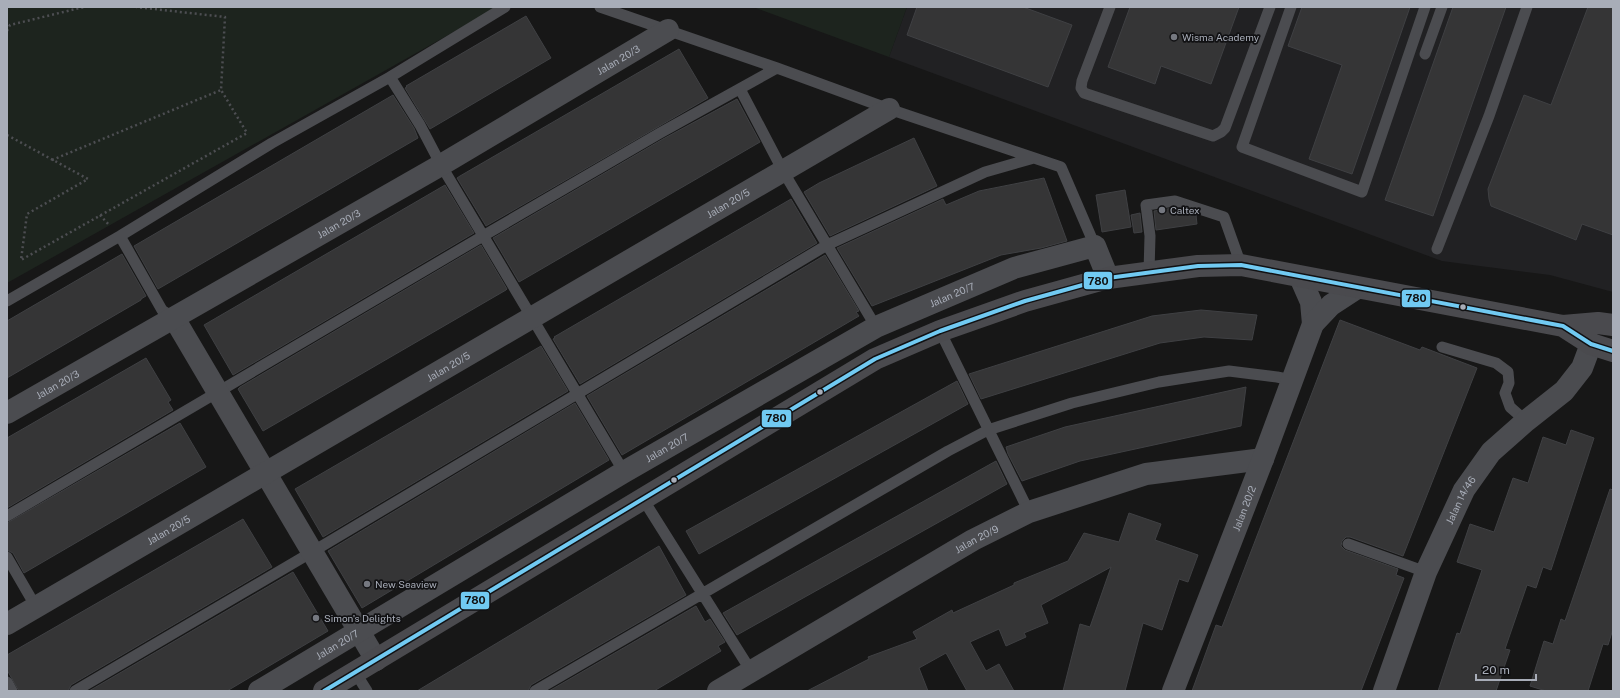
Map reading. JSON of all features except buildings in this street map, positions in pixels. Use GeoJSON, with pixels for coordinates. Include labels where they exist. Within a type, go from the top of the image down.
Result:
{"type":"FeatureCollection","features":[{"type":"Feature","properties":{"kind":"street","name":"Jalan 20/3"},"geometry":{"type":"LineString","coordinates":[[7,413],[441,165],[668,30]]}},
{"type":"Feature","properties":{"kind":"street","name":"Jalan 20/5"},"geometry":{"type":"LineString","coordinates":[[7,624],[889,109]]}},
{"type":"Feature","properties":{"kind":"street"},"geometry":{"type":"LineString","coordinates":[[1094,246],[1108,278]]}},
{"type":"Feature","properties":{"kind":"street","name":"Jalan 20/7"},"geometry":{"type":"LineString","coordinates":[[259,691],[624,472],[876,327],[1014,268],[1094,246]]}},
{"type":"Feature","properties":{"kind":"street"},"geometry":{"type":"LineString","coordinates":[[324,691],[875,359],[940,331],[1025,301],[1108,278],[1198,266],[1241,265],[1563,326],[1598,323],[1613,325]]}},
{"type":"Feature","properties":{"kind":"street","name":"Jalan 20/2"},"geometry":{"type":"LineString","coordinates":[[1300,277],[1311,302],[1313,324]]}},
{"type":"Feature","properties":{"kind":"street","name":"Jalan 20/2"},"geometry":{"type":"LineString","coordinates":[[1173,691],[1264,459],[1313,324],[1331,305],[1357,288]]}},
{"type":"Feature","properties":{"kind":"street"},"geometry":{"type":"LineString","coordinates":[[174,318],[376,660]]}},
{"type":"Feature","properties":{"kind":"street"},"geometry":{"type":"LineString","coordinates":[[1563,326],[1591,344],[1613,351]]}},
{"type":"Feature","properties":{"kind":"street","name":"Jalan 14/46"},"geometry":{"type":"LineString","coordinates":[[1384,691],[1426,572],[1464,490],[1491,452],[1526,420],[1564,391],[1582,368],[1591,344]]}},
{"type":"Feature","properties":{"kind":"street","name":"Jalan 20/9"},"geometry":{"type":"LineString","coordinates":[[718,691],[974,540],[1029,512],[1146,474],[1264,459]]}},
{"type":"Feature","properties":{"kind":"lane"},"geometry":{"type":"LineString","coordinates":[[7,302],[120,236],[272,143],[390,77],[505,7]]}},
{"type":"Feature","properties":{"kind":"lane"},"geometry":{"type":"LineString","coordinates":[[600,7],[777,68],[889,109],[1061,167],[1094,246]]}},
{"type":"Feature","properties":{"kind":"lane"},"geometry":{"type":"LineString","coordinates":[[1110,7],[1082,81],[1081,88],[1084,93],[1213,136],[1225,128],[1270,7]]}},
{"type":"Feature","properties":{"kind":"lane"},"geometry":{"type":"LineString","coordinates":[[1292,7],[1242,147],[1362,192],[1425,7]]}},
{"type":"Feature","properties":{"kind":"lane"},"geometry":{"type":"LineString","coordinates":[[1426,54],[1442,7]]}},
{"type":"Feature","properties":{"kind":"lane"},"geometry":{"type":"LineString","coordinates":[[1436,249],[1489,116],[1527,7]]}},
{"type":"Feature","properties":{"kind":"lane"},"geometry":{"type":"LineString","coordinates":[[7,516],[660,133],[777,68]]}},
{"type":"Feature","properties":{"kind":"lane"},"geometry":{"type":"LineString","coordinates":[[390,77],[624,472]]}},
{"type":"Feature","properties":{"kind":"lane"},"geometry":{"type":"LineString","coordinates":[[740,89],[784,171],[876,327]]}},
{"type":"Feature","properties":{"kind":"lane"},"geometry":{"type":"LineString","coordinates":[[75,691],[312,552],[827,245],[985,172],[1034,158]]}},
{"type":"Feature","properties":{"kind":"lane"},"geometry":{"type":"LineString","coordinates":[[1149,272],[1150,236],[1146,205],[1175,202],[1224,217],[1241,265]]}},
{"type":"Feature","properties":{"kind":"lane"},"geometry":{"type":"LineString","coordinates":[[120,236],[162,310],[174,318]]}},
{"type":"Feature","properties":{"kind":"lane"},"geometry":{"type":"LineString","coordinates":[[940,331],[1029,512]]}},
{"type":"Feature","properties":{"kind":"lane"},"geometry":{"type":"LineString","coordinates":[[1442,347],[1496,363],[1508,372],[1509,382],[1505,393],[1510,406],[1526,420]]}},
{"type":"Feature","properties":{"kind":"lane"},"geometry":{"type":"LineString","coordinates":[[535,691],[948,450],[988,430],[1072,402],[1159,382],[1229,371],[1292,380]]}},
{"type":"Feature","properties":{"kind":"lane"},"geometry":{"type":"LineString","coordinates":[[643,499],[751,671]]}},
{"type":"Feature","properties":{"kind":"lane"},"geometry":{"type":"LineString","coordinates":[[1348,544],[1426,572]]}},
{"type":"Feature","properties":{"kind":"lane"},"geometry":{"type":"LineString","coordinates":[[7,557],[36,607]]}},
{"type":"Feature","properties":{"kind":"lane"},"geometry":{"type":"LineString","coordinates":[[355,672],[367,691]]}},
{"type":"Feature","properties":{"kind":"lane"},"geometry":{"type":"LineString","coordinates":[[7,682],[12,691]]}},
{"type":"Feature","properties":{"kind":"path"},"geometry":{"type":"LineString","coordinates":[[7,31],[10,25],[84,7]]}},
{"type":"Feature","properties":{"kind":"path"},"geometry":{"type":"LineString","coordinates":[[7,135],[88,179],[26,214],[21,260],[247,133],[221,90],[225,17],[136,7]]}},
{"type":"Feature","properties":{"kind":"path"},"geometry":{"type":"LineString","coordinates":[[51,160],[221,90]]}},
{"type":"Feature","properties":{"kind":"shaded area"},"geometry":{"type":"Polygon","coordinates":[[[7,7],[498,7],[7,283],[7,7]]]}},
{"type":"Feature","properties":{"kind":"shaded area"},"geometry":{"type":"Polygon","coordinates":[[[753,7],[907,7],[889,57],[753,7]]]}},
{"type":"Feature","properties":{"kind":"shaded area"},"geometry":{"type":"Polygon","coordinates":[[[907,7],[1613,7],[1613,292],[1550,275],[1442,261],[889,57],[907,7]]]}},
{"type":"Feature","properties":{"kind":"transit line","name":"780"},"geometry":{"type":"LineString","coordinates":[[324,691],[875,359],[940,331],[1025,301],[1108,278],[1198,266],[1241,265],[1563,326],[1591,344],[1613,351]]}},
{"type":"Feature","properties":{"kind":"place","name":"Wisma Academy"},"geometry":{"type":"Point","coordinates":[1174,37]}},
{"type":"Feature","properties":{"kind":"place","name":"Caltex"},"geometry":{"type":"Point","coordinates":[1162,210]}},
{"type":"Feature","properties":{"kind":"place","name":"New Seaview"},"geometry":{"type":"Point","coordinates":[367,584]}},
{"type":"Feature","properties":{"kind":"place","name":"Simon's Delights"},"geometry":{"type":"Point","coordinates":[316,618]}}]}
